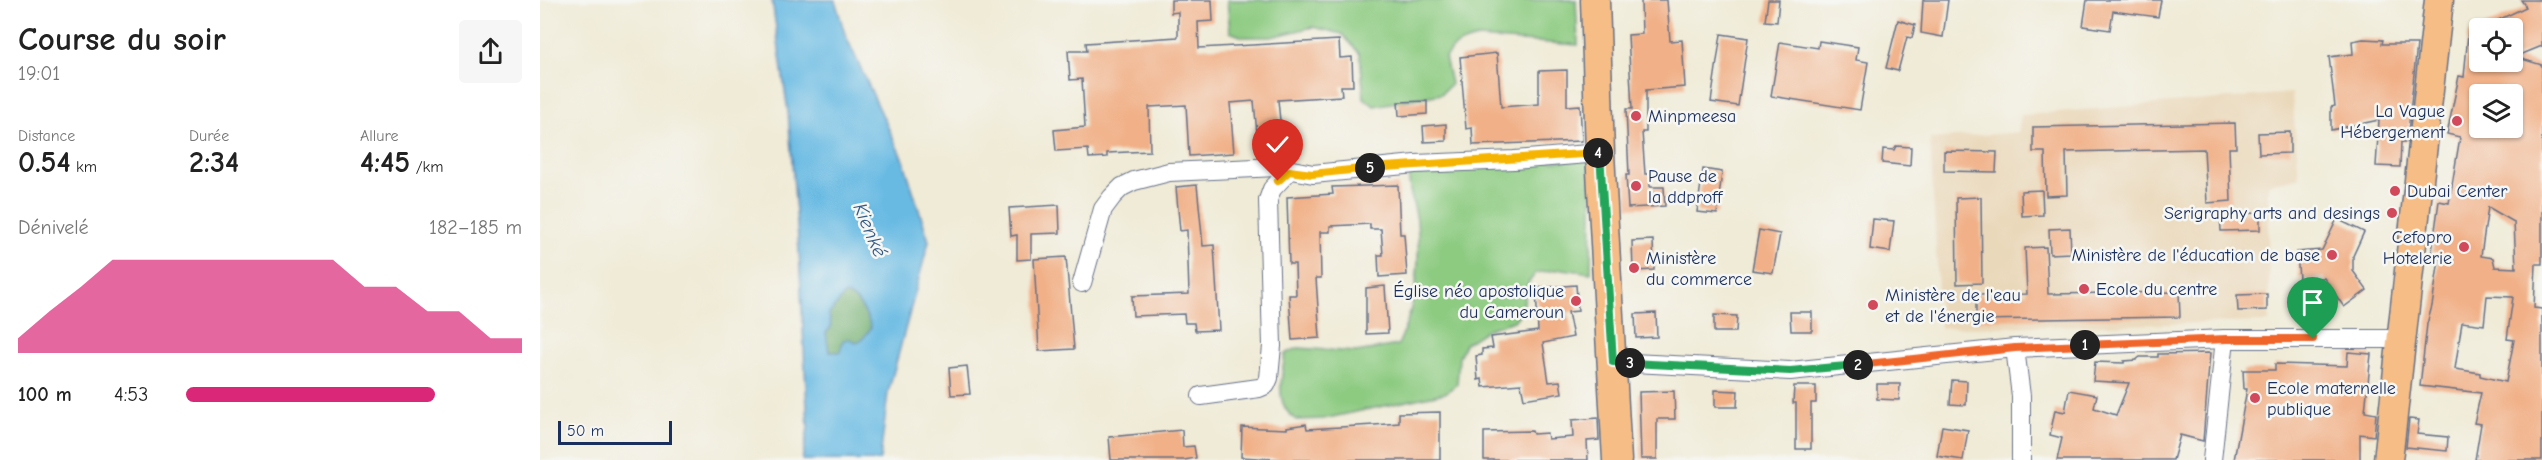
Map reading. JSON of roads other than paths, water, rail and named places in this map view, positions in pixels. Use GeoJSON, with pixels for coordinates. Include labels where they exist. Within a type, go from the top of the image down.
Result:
{"type":"FeatureCollection","features":[{"type":"Feature","properties":{"kind":"main road"},"geometry":{"type":"LineString","coordinates":[[1595,0],[1600,153],[1617,460]]}},
{"type":"Feature","properties":{"kind":"main road"},"geometry":{"type":"LineString","coordinates":[[2388,460],[2439,0]]}},
{"type":"Feature","properties":{"kind":"street"},"geometry":{"type":"LineString","coordinates":[[1082,283],[1103,209],[1122,187],[1134,181],[1169,172],[1276,167],[1312,174],[1415,164],[1514,160],[1600,153]]}},
{"type":"Feature","properties":{"kind":"street"},"geometry":{"type":"LineString","coordinates":[[1201,396],[1259,388],[1266,385],[1269,378],[1272,346],[1268,200],[1272,189],[1289,171]]}},
{"type":"Feature","properties":{"kind":"street"},"geometry":{"type":"LineString","coordinates":[[2212,460],[2226,339]]}},
{"type":"Feature","properties":{"kind":"street"},"geometry":{"type":"LineString","coordinates":[[1613,362],[1790,371],[2015,348],[2226,339],[2401,339]]}},
{"type":"Feature","properties":{"kind":"street"},"geometry":{"type":"LineString","coordinates":[[2015,348],[2021,396],[2021,460]]}},
{"type":"Feature","properties":{"kind":"water","name":"Kienké"},"geometry":{"type":"Polygon","coordinates":[[[772,0],[835,0],[845,34],[904,162],[929,241],[888,393],[880,460],[802,460],[808,428],[799,251],[788,112],[772,0]],[[845,294],[829,314],[831,327],[826,333],[829,352],[840,352],[843,340],[850,339],[857,343],[861,341],[871,328],[862,307],[845,294]]]}},
{"type":"Feature","properties":{"kind":"place","name":"Minpmeesa"},"geometry":{"type":"Point","coordinates":[1636,116]}},
{"type":"Feature","properties":{"kind":"place","name":"La Vague Hébergement"},"geometry":{"type":"Point","coordinates":[2457,121]}},
{"type":"Feature","properties":{"kind":"place","name":"Pause de la ddproff"},"geometry":{"type":"Point","coordinates":[1636,186]}},
{"type":"Feature","properties":{"kind":"place","name":"Dubai Center"},"geometry":{"type":"Point","coordinates":[2395,191]}},
{"type":"Feature","properties":{"kind":"place","name":"Serigraphy arts and desings"},"geometry":{"type":"Point","coordinates":[2392,213]}},
{"type":"Feature","properties":{"kind":"place","name":"Cefopro Hotelerie"},"geometry":{"type":"Point","coordinates":[2464,247]}},
{"type":"Feature","properties":{"kind":"place","name":"Ministère de l'éducation de base"},"geometry":{"type":"Point","coordinates":[2332,255]}},
{"type":"Feature","properties":{"kind":"place","name":"Ministère du commerce"},"geometry":{"type":"Point","coordinates":[1634,268]}},
{"type":"Feature","properties":{"kind":"place","name":"Ecole du centre"},"geometry":{"type":"Point","coordinates":[2084,289]}},
{"type":"Feature","properties":{"kind":"place","name":"Église néo apostolique du Cameroun"},"geometry":{"type":"Point","coordinates":[1576,301]}},
{"type":"Feature","properties":{"kind":"place","name":"Ministère de l'eau et de l'énergie"},"geometry":{"type":"Point","coordinates":[1873,305]}},
{"type":"Feature","properties":{"kind":"place","name":"Ecole maternelle publique"},"geometry":{"type":"Point","coordinates":[2255,398]}}]}
